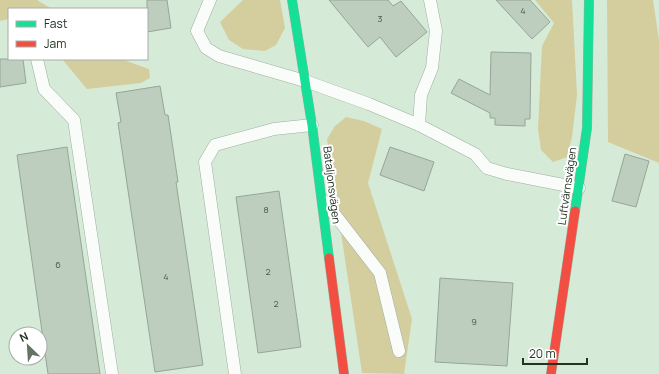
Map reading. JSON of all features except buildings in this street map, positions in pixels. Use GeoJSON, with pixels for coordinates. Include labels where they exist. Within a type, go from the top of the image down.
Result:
{"type":"FeatureCollection","features":[{"type":"Feature","properties":{"kind":"street","name":"Bataljonsvägen"},"geometry":{"type":"LineString","coordinates":[[292,0],[312,125],[344,374]]}},
{"type":"Feature","properties":{"kind":"street","name":"Luftvärnsvägen"},"geometry":{"type":"LineString","coordinates":[[552,374],[587,128],[589,0]]}},
{"type":"Feature","properties":{"kind":"lane"},"geometry":{"type":"LineString","coordinates":[[210,0],[197,31],[206,48],[219,56],[305,81],[369,104],[419,125],[475,154],[487,168],[507,174],[579,188]]}},
{"type":"Feature","properties":{"kind":"lane"},"geometry":{"type":"LineString","coordinates":[[419,125],[421,95],[432,68],[436,31],[430,0]]}},
{"type":"Feature","properties":{"kind":"lane"},"geometry":{"type":"LineString","coordinates":[[37,60],[44,89],[74,120],[112,374]]}},
{"type":"Feature","properties":{"kind":"lane"},"geometry":{"type":"LineString","coordinates":[[234,374],[205,162],[215,145],[274,129],[312,125]]}},
{"type":"Feature","properties":{"kind":"lane"},"geometry":{"type":"LineString","coordinates":[[322,198],[380,273],[399,351]]}},
{"type":"Feature","properties":{"kind":"shaded area"},"geometry":{"type":"Polygon","coordinates":[[[0,0],[37,0],[50,8],[8,8],[8,19],[0,21],[0,0]]]}},
{"type":"Feature","properties":{"kind":"shaded area"},"geometry":{"type":"Polygon","coordinates":[[[243,0],[280,0],[285,28],[276,45],[265,51],[243,49],[229,40],[220,22],[243,0]]]}},
{"type":"Feature","properties":{"kind":"shaded area"},"geometry":{"type":"Polygon","coordinates":[[[535,0],[572,0],[577,95],[572,137],[567,157],[553,162],[541,150],[538,129],[542,46],[554,23],[535,0]]]}},
{"type":"Feature","properties":{"kind":"shaded area"},"geometry":{"type":"Polygon","coordinates":[[[607,0],[653,0],[659,40],[659,163],[608,142],[607,0]]]}},
{"type":"Feature","properties":{"kind":"shaded area"},"geometry":{"type":"Polygon","coordinates":[[[63,60],[124,60],[149,69],[150,78],[141,83],[87,89],[63,60]]]}},
{"type":"Feature","properties":{"kind":"shaded area"},"geometry":{"type":"Polygon","coordinates":[[[346,117],[364,121],[382,129],[368,183],[412,319],[404,374],[362,373],[327,139],[335,126],[346,117]]]}},
{"type":"Feature","properties":{"kind":"traffic: fast"},"geometry":{"type":"LineString","coordinates":[[292,0],[312,125],[329,258]]}},
{"type":"Feature","properties":{"kind":"traffic: fast"},"geometry":{"type":"LineString","coordinates":[[575,211],[587,128],[589,0]]}},
{"type":"Feature","properties":{"kind":"traffic: jam"},"geometry":{"type":"LineString","coordinates":[[551,374],[575,211]]}},
{"type":"Feature","properties":{"kind":"traffic: jam"},"geometry":{"type":"LineString","coordinates":[[329,258],[344,374]]}}]}
